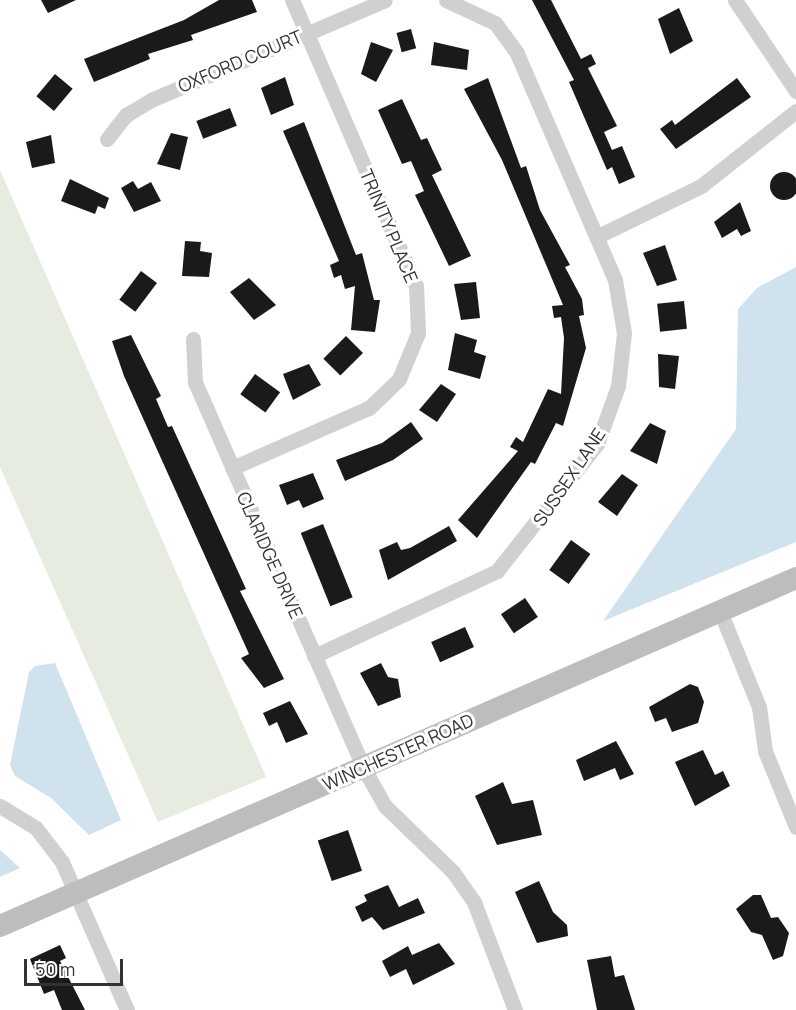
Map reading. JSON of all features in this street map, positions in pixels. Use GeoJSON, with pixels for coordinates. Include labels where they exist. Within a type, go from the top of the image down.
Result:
{"type":"FeatureCollection","features":[{"type":"Feature","properties":{"kind":"main road","name":"WINCHESTER ROAD"},"geometry":{"type":"LineString","coordinates":[[0,927],[796,578]]}},
{"type":"Feature","properties":{"kind":"street","name":"TRINITY PLACE"},"geometry":{"type":"LineString","coordinates":[[232,468],[369,408],[399,380],[418,333],[416,286],[292,0]]}},
{"type":"Feature","properties":{"kind":"street","name":"OXFORD COURT"},"geometry":{"type":"LineString","coordinates":[[107,139],[126,115],[151,100],[385,0]]}},
{"type":"Feature","properties":{"kind":"street"},"geometry":{"type":"LineString","coordinates":[[735,0],[796,91]]}},
{"type":"Feature","properties":{"kind":"street","name":"SUSSEX LANE"},"geometry":{"type":"LineString","coordinates":[[314,656],[497,571],[597,444],[618,386],[624,344],[617,289],[598,236],[518,53],[495,23],[456,1]]}},
{"type":"Feature","properties":{"kind":"street"},"geometry":{"type":"LineString","coordinates":[[598,236],[701,186],[796,111]]}},
{"type":"Feature","properties":{"kind":"street","name":"CLARIDGE DRIVE"},"geometry":{"type":"LineString","coordinates":[[193,339],[195,382],[363,767],[385,806],[453,872],[474,902],[515,1010]]}},
{"type":"Feature","properties":{"kind":"street"},"geometry":{"type":"LineString","coordinates":[[720,611],[759,707],[765,751],[796,828]]}},
{"type":"Feature","properties":{"kind":"street"},"geometry":{"type":"LineString","coordinates":[[0,806],[45,837],[78,893],[127,1010]]}},
{"type":"Feature","properties":{"kind":"shaded area"},"geometry":{"type":"Polygon","coordinates":[[[0,170],[266,777],[158,822],[0,467],[0,170]]]}},
{"type":"Feature","properties":{"kind":"water"},"geometry":{"type":"Polygon","coordinates":[[[796,267],[796,542],[603,621],[736,429],[738,309],[757,288],[796,267]]]}},
{"type":"Feature","properties":{"kind":"water"},"geometry":{"type":"Polygon","coordinates":[[[55,663],[121,820],[89,835],[51,798],[15,776],[10,765],[29,672],[35,666],[55,663]]]}},
{"type":"Feature","properties":{"kind":"water"},"geometry":{"type":"Polygon","coordinates":[[[0,850],[20,868],[0,877],[0,850]]]}},
{"type":"Feature","properties":{"kind":"building"},"geometry":{"type":"Polygon","coordinates":[[[41,0],[76,0],[48,13],[41,0]]]}},
{"type":"Feature","properties":{"kind":"building"},"geometry":{"type":"Polygon","coordinates":[[[219,0],[252,0],[257,12],[191,35],[193,40],[148,54],[150,59],[94,82],[84,59],[184,20],[219,0]]]}},
{"type":"Feature","properties":{"kind":"building"},"geometry":{"type":"Polygon","coordinates":[[[532,0],[551,0],[581,59],[591,54],[596,64],[588,68],[617,126],[604,132],[612,150],[622,146],[635,177],[619,184],[612,167],[607,170],[569,82],[574,80],[532,0]]]}},
{"type":"Feature","properties":{"kind":"building"},"geometry":{"type":"Polygon","coordinates":[[[679,8],[693,41],[670,54],[658,19],[679,8]]]}},
{"type":"Feature","properties":{"kind":"building"},"geometry":{"type":"Polygon","coordinates":[[[411,29],[416,48],[402,52],[397,33],[411,29]]]}},
{"type":"Feature","properties":{"kind":"building"},"geometry":{"type":"Polygon","coordinates":[[[371,42],[393,50],[376,82],[361,74],[371,42]]]}},
{"type":"Feature","properties":{"kind":"building"},"geometry":{"type":"Polygon","coordinates":[[[434,42],[469,50],[467,70],[431,65],[434,42]]]}},
{"type":"Feature","properties":{"kind":"building"},"geometry":{"type":"Polygon","coordinates":[[[55,74],[73,89],[54,111],[36,96],[55,74]]]}},
{"type":"Feature","properties":{"kind":"building"},"geometry":{"type":"Polygon","coordinates":[[[285,77],[294,105],[271,115],[261,88],[285,77]]]}},
{"type":"Feature","properties":{"kind":"building"},"geometry":{"type":"Polygon","coordinates":[[[488,78],[521,168],[526,166],[540,210],[570,265],[565,267],[582,299],[584,315],[579,316],[586,348],[563,426],[556,423],[535,464],[531,462],[477,538],[458,520],[518,451],[510,447],[516,437],[523,442],[548,389],[561,394],[564,338],[561,317],[554,318],[552,306],[563,305],[502,160],[464,89],[488,78]]]}},
{"type":"Feature","properties":{"kind":"building"},"geometry":{"type":"Polygon","coordinates":[[[737,78],[751,97],[676,149],[660,129],[672,120],[675,125],[737,78]]]}},
{"type":"Feature","properties":{"kind":"building"},"geometry":{"type":"Polygon","coordinates":[[[402,99],[421,140],[427,138],[442,170],[432,175],[471,256],[449,266],[415,195],[424,191],[411,161],[402,164],[378,110],[402,99]]]}},
{"type":"Feature","properties":{"kind":"building"},"geometry":{"type":"Polygon","coordinates":[[[230,108],[237,126],[203,139],[196,121],[230,108]]]}},
{"type":"Feature","properties":{"kind":"building"},"geometry":{"type":"Polygon","coordinates":[[[304,122],[356,255],[362,253],[374,300],[380,300],[375,332],[351,330],[355,286],[345,289],[341,275],[334,278],[330,265],[339,261],[283,131],[304,122]]]}},
{"type":"Feature","properties":{"kind":"building"},"geometry":{"type":"Polygon","coordinates":[[[171,133],[188,137],[180,170],[157,164],[171,133]]]}},
{"type":"Feature","properties":{"kind":"building"},"geometry":{"type":"Polygon","coordinates":[[[51,135],[55,163],[32,168],[26,142],[51,135]]]}},
{"type":"Feature","properties":{"kind":"building"},"geometry":{"type":"Polygon","coordinates":[[[784,172],[794,176],[798,186],[794,196],[784,200],[774,196],[770,186],[774,176],[784,172]]]}},
{"type":"Feature","properties":{"kind":"building"},"geometry":{"type":"Polygon","coordinates":[[[70,179],[109,198],[105,209],[98,206],[95,214],[61,201],[70,179]]]}},
{"type":"Feature","properties":{"kind":"building"},"geometry":{"type":"Polygon","coordinates":[[[133,181],[138,189],[151,182],[161,201],[134,212],[121,188],[133,181]]]}},
{"type":"Feature","properties":{"kind":"building"},"geometry":{"type":"Polygon","coordinates":[[[740,202],[751,231],[741,236],[737,229],[722,238],[714,222],[740,202]]]}},
{"type":"Feature","properties":{"kind":"building"},"geometry":{"type":"Polygon","coordinates":[[[185,241],[201,242],[200,251],[212,253],[209,277],[182,276],[185,241]]]}},
{"type":"Feature","properties":{"kind":"building"},"geometry":{"type":"Polygon","coordinates":[[[665,245],[677,280],[657,286],[643,253],[665,245]]]}},
{"type":"Feature","properties":{"kind":"building"},"geometry":{"type":"Polygon","coordinates":[[[141,271],[157,283],[135,312],[119,300],[141,271]]]}},
{"type":"Feature","properties":{"kind":"building"},"geometry":{"type":"Polygon","coordinates":[[[249,278],[276,305],[254,320],[230,292],[249,278]]]}},
{"type":"Feature","properties":{"kind":"building"},"geometry":{"type":"Polygon","coordinates":[[[476,282],[480,318],[461,320],[454,284],[476,282]]]}},
{"type":"Feature","properties":{"kind":"building"},"geometry":{"type":"Polygon","coordinates":[[[684,301],[687,329],[660,332],[657,304],[684,301]]]}},
{"type":"Feature","properties":{"kind":"building"},"geometry":{"type":"Polygon","coordinates":[[[455,333],[477,340],[474,352],[486,356],[480,379],[448,370],[455,333]]]}},
{"type":"Feature","properties":{"kind":"building"},"geometry":{"type":"Polygon","coordinates":[[[131,335],[161,396],[156,399],[168,427],[172,426],[246,589],[240,591],[284,679],[264,688],[241,658],[249,654],[124,376],[112,341],[131,335]]]}},
{"type":"Feature","properties":{"kind":"building"},"geometry":{"type":"Polygon","coordinates":[[[346,336],[363,353],[340,376],[323,359],[346,336]]]}},
{"type":"Feature","properties":{"kind":"building"},"geometry":{"type":"Polygon","coordinates":[[[658,354],[679,356],[675,389],[659,387],[658,354]]]}},
{"type":"Feature","properties":{"kind":"building"},"geometry":{"type":"Polygon","coordinates":[[[309,364],[321,385],[293,400],[283,374],[309,364]]]}},
{"type":"Feature","properties":{"kind":"building"},"geometry":{"type":"Polygon","coordinates":[[[255,374],[280,392],[265,412],[240,394],[255,374]]]}},
{"type":"Feature","properties":{"kind":"building"},"geometry":{"type":"Polygon","coordinates":[[[441,384],[456,394],[437,422],[419,410],[441,384]]]}},
{"type":"Feature","properties":{"kind":"building"},"geometry":{"type":"Polygon","coordinates":[[[411,422],[423,439],[393,460],[345,481],[336,460],[382,443],[411,422]]]}},
{"type":"Feature","properties":{"kind":"building"},"geometry":{"type":"Polygon","coordinates":[[[650,423],[666,431],[657,464],[630,451],[650,423]]]}},
{"type":"Feature","properties":{"kind":"building"},"geometry":{"type":"Polygon","coordinates":[[[313,473],[324,499],[303,508],[299,500],[287,505],[279,485],[313,473]]]}},
{"type":"Feature","properties":{"kind":"building"},"geometry":{"type":"Polygon","coordinates":[[[622,474],[638,485],[617,516],[598,502],[622,474]]]}},
{"type":"Feature","properties":{"kind":"building"},"geometry":{"type":"Polygon","coordinates":[[[323,524],[353,597],[330,606],[301,533],[323,524]]]}},
{"type":"Feature","properties":{"kind":"building"},"geometry":{"type":"Polygon","coordinates":[[[449,526],[457,541],[388,580],[379,550],[397,542],[401,550],[410,548],[449,526]]]}},
{"type":"Feature","properties":{"kind":"building"},"geometry":{"type":"Polygon","coordinates":[[[571,540],[590,554],[569,584],[549,570],[571,540]]]}},
{"type":"Feature","properties":{"kind":"building"},"geometry":{"type":"Polygon","coordinates":[[[525,598],[538,617],[514,633],[501,614],[525,598]]]}},
{"type":"Feature","properties":{"kind":"building"},"geometry":{"type":"Polygon","coordinates":[[[465,627],[474,647],[440,662],[431,642],[465,627]]]}},
{"type":"Feature","properties":{"kind":"building"},"geometry":{"type":"Polygon","coordinates":[[[381,663],[388,677],[398,679],[401,697],[378,706],[360,673],[381,663]]]}},
{"type":"Feature","properties":{"kind":"building"},"geometry":{"type":"Polygon","coordinates":[[[690,684],[698,687],[704,702],[698,723],[672,732],[666,718],[655,722],[649,707],[690,684]]]}},
{"type":"Feature","properties":{"kind":"building"},"geometry":{"type":"Polygon","coordinates":[[[290,701],[308,734],[286,743],[277,722],[269,726],[263,713],[290,701]]]}},
{"type":"Feature","properties":{"kind":"building"},"geometry":{"type":"Polygon","coordinates":[[[616,741],[634,774],[620,780],[615,768],[584,781],[576,760],[616,741]]]}},
{"type":"Feature","properties":{"kind":"building"},"geometry":{"type":"Polygon","coordinates":[[[703,750],[715,775],[723,771],[730,786],[695,806],[675,762],[703,750]]]}},
{"type":"Feature","properties":{"kind":"building"},"geometry":{"type":"Polygon","coordinates":[[[503,782],[512,804],[533,800],[542,835],[497,845],[475,796],[503,782]]]}},
{"type":"Feature","properties":{"kind":"building"},"geometry":{"type":"Polygon","coordinates":[[[348,830],[362,871],[332,881],[318,840],[348,830]]]}},
{"type":"Feature","properties":{"kind":"building"},"geometry":{"type":"Polygon","coordinates":[[[539,881],[553,912],[567,925],[568,936],[537,943],[515,892],[539,881]]]}},
{"type":"Feature","properties":{"kind":"building"},"geometry":{"type":"Polygon","coordinates":[[[388,885],[399,907],[418,898],[425,913],[383,930],[372,917],[362,922],[355,907],[367,901],[364,895],[388,885]]]}},
{"type":"Feature","properties":{"kind":"building"},"geometry":{"type":"Polygon","coordinates":[[[753,895],[761,895],[771,918],[778,917],[789,933],[783,956],[773,960],[762,935],[751,932],[736,909],[753,895]]]}},
{"type":"Feature","properties":{"kind":"building"},"geometry":{"type":"Polygon","coordinates":[[[439,943],[455,964],[413,985],[406,969],[390,977],[382,961],[408,946],[412,955],[439,943]]]}},
{"type":"Feature","properties":{"kind":"building"},"geometry":{"type":"Polygon","coordinates":[[[60,945],[66,958],[60,961],[85,1010],[62,1010],[54,990],[44,994],[30,959],[60,945]]]}},
{"type":"Feature","properties":{"kind":"building"},"geometry":{"type":"Polygon","coordinates":[[[611,956],[615,977],[624,975],[635,1010],[597,1010],[587,960],[611,956]]]}}]}
